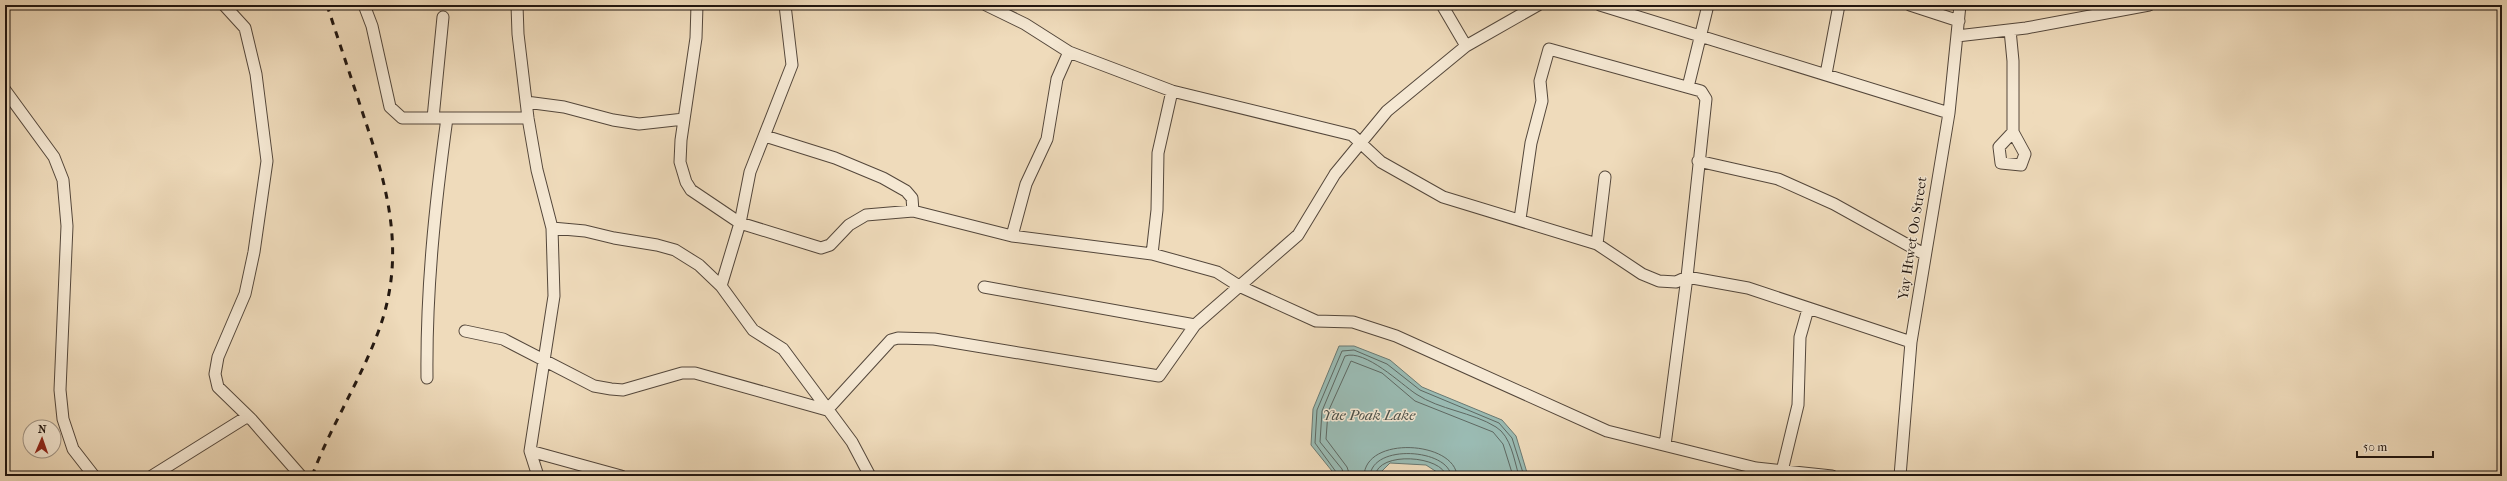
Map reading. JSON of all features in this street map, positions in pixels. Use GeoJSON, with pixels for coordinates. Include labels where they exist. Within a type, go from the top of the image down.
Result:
{"type":"FeatureCollection","features":[{"type":"Feature","properties":{"kind":"street"},"geometry":{"type":"LineString","coordinates":[[224,5],[245,28],[256,74],[267,161],[254,252],[245,294],[218,357],[215,374],[218,387],[248,416],[301,476]]}},
{"type":"Feature","properties":{"kind":"street"},"geometry":{"type":"LineString","coordinates":[[364,5],[372,26],[390,107],[402,118],[528,118]]}},
{"type":"Feature","properties":{"kind":"street"},"geometry":{"type":"LineString","coordinates":[[517,5],[518,34],[528,118],[537,170],[552,228],[554,296],[546,361],[530,451],[538,476]]}},
{"type":"Feature","properties":{"kind":"street"},"geometry":{"type":"LineString","coordinates":[[697,5],[696,38],[684,119],[680,162],[686,182],[691,190],[740,223],[821,248],[830,245],[849,225],[866,215],[913,211],[1012,236],[1152,254],[1217,272],[1239,286],[1316,322],[1353,322],[1396,336],[1607,431],[1756,468],[1832,476]]}},
{"type":"Feature","properties":{"kind":"street"},"geometry":{"type":"LineString","coordinates":[[721,286],[740,223],[750,172],[792,65],[786,5]]}},
{"type":"Feature","properties":{"kind":"street"},"geometry":{"type":"LineString","coordinates":[[986,5],[1025,24],[1069,52],[1172,91],[1352,135],[1381,162],[1443,197],[1520,219],[1597,244],[1642,274],[1659,281],[1676,282],[1687,277],[1748,288],[1911,342]]}},
{"type":"Feature","properties":{"kind":"street"},"geometry":{"type":"LineString","coordinates":[[1442,5],[1466,46]]}},
{"type":"Feature","properties":{"kind":"street"},"geometry":{"type":"LineString","coordinates":[[827,410],[891,340],[898,338],[934,339],[1154,377],[1162,374],[1195,325],[1298,235],[1335,174],[1361,145],[1388,111],[1466,46],[1538,5]]}},
{"type":"Feature","properties":{"kind":"street"},"geometry":{"type":"LineString","coordinates":[[1600,5],[1700,37],[1949,112]]}},
{"type":"Feature","properties":{"kind":"street"},"geometry":{"type":"LineString","coordinates":[[1688,87],[1708,5]]}},
{"type":"Feature","properties":{"kind":"street"},"geometry":{"type":"LineString","coordinates":[[1826,74],[1839,5]]}},
{"type":"Feature","properties":{"kind":"street"},"geometry":{"type":"LineString","coordinates":[[1910,5],[1959,21]]}},
{"type":"Feature","properties":{"kind":"street","name":"Yay Htwet Oo Street"},"geometry":{"type":"LineString","coordinates":[[1900,476],[1911,342],[1924,254],[1949,112],[1960,5]]}},
{"type":"Feature","properties":{"kind":"street"},"geometry":{"type":"LineString","coordinates":[[1958,36],[2010,30],[2149,5]]}},
{"type":"Feature","properties":{"kind":"street"},"geometry":{"type":"LineString","coordinates":[[433,118],[443,17]]}},
{"type":"Feature","properties":{"kind":"street"},"geometry":{"type":"LineString","coordinates":[[2010,30],[2013,61],[2013,132]]}},
{"type":"Feature","properties":{"kind":"street"},"geometry":{"type":"LineString","coordinates":[[1520,219],[1531,143],[1542,101],[1540,82],[1549,49],[1701,91],[1706,99],[1698,161],[1687,277],[1665,445]]}},
{"type":"Feature","properties":{"kind":"street"},"geometry":{"type":"LineString","coordinates":[[1012,236],[1026,184],[1047,139],[1057,78],[1069,52]]}},
{"type":"Feature","properties":{"kind":"street"},"geometry":{"type":"LineString","coordinates":[[5,90],[54,157],[63,180],[67,226],[60,390],[63,418],[73,449],[94,476]]}},
{"type":"Feature","properties":{"kind":"street"},"geometry":{"type":"LineString","coordinates":[[1152,254],[1157,210],[1158,153],[1172,91]]}},
{"type":"Feature","properties":{"kind":"street"},"geometry":{"type":"LineString","coordinates":[[526,102],[564,107],[613,120],[639,124],[684,119]]}},
{"type":"Feature","properties":{"kind":"street"},"geometry":{"type":"LineString","coordinates":[[427,378],[426,314],[436,200],[447,118]]}},
{"type":"Feature","properties":{"kind":"street"},"geometry":{"type":"LineString","coordinates":[[765,136],[835,158],[883,178],[906,191],[912,198],[913,211]]}},
{"type":"Feature","properties":{"kind":"street"},"geometry":{"type":"LineString","coordinates":[[1698,161],[1778,180],[1834,204],[1924,254]]}},
{"type":"Feature","properties":{"kind":"street"},"geometry":{"type":"LineString","coordinates":[[1597,244],[1605,177]]}},
{"type":"Feature","properties":{"kind":"street"},"geometry":{"type":"LineString","coordinates":[[552,228],[585,231],[675,250],[700,265],[721,286],[753,330],[783,349],[852,442],[870,476]]}},
{"type":"Feature","properties":{"kind":"street"},"geometry":{"type":"LineString","coordinates":[[984,287],[1195,325]]}},
{"type":"Feature","properties":{"kind":"street"},"geometry":{"type":"LineString","coordinates":[[1782,471],[1798,405],[1800,337],[1808,309]]}},
{"type":"Feature","properties":{"kind":"street"},"geometry":{"type":"LineString","coordinates":[[465,331],[503,339],[594,386],[623,390],[682,373],[695,373],[827,410]]}},
{"type":"Feature","properties":{"kind":"street"},"geometry":{"type":"LineString","coordinates":[[152,476],[248,416]]}},
{"type":"Feature","properties":{"kind":"street"},"geometry":{"type":"LineString","coordinates":[[530,451],[621,476]]}},
{"type":"Feature","properties":{"kind":"water","name":"Yae Poak Lake"},"geometry":{"type":"Polygon","coordinates":[[[1339,346],[1354,346],[1390,360],[1422,387],[1502,420],[1516,436],[1528,476],[1443,476],[1426,465],[1390,463],[1377,476],[1336,476],[1311,445],[1313,409],[1339,346]]]}},
{"type":"Feature","properties":{"kind":"railway"},"geometry":{"type":"LineString","coordinates":[[312,476],[328,438],[373,346],[388,299],[392,271],[390,216],[385,190],[370,135],[327,5]]}}]}
